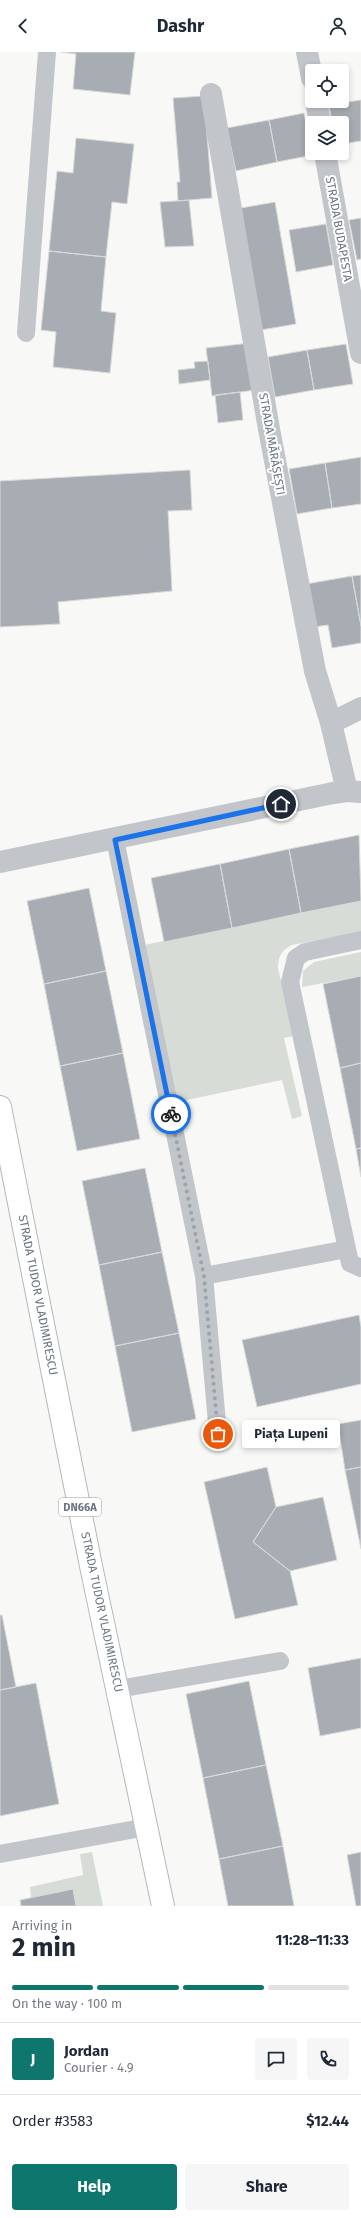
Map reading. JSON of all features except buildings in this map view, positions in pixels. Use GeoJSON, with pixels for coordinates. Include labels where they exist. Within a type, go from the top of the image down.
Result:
{"type":"FeatureCollection","features":[{"type":"Feature","properties":{"kind":"main road","name":"STRADA TUDOR VLADIMIRESCU"},"geometry":{"type":"LineString","coordinates":[[0,1107],[3,1135],[163,1906]]}},
{"type":"Feature","properties":{"kind":"street"},"geometry":{"type":"LineString","coordinates":[[307,52],[309,64]]}},
{"type":"Feature","properties":{"kind":"street","name":"STRADA MĂRĂȘEȘTI"},"geometry":{"type":"LineString","coordinates":[[211,94],[269,429],[315,671],[354,792]]}},
{"type":"Feature","properties":{"kind":"street","name":"STRADA BUDAPESTA"},"geometry":{"type":"LineString","coordinates":[[326,160],[361,353]]}},
{"type":"Feature","properties":{"kind":"street"},"geometry":{"type":"LineString","coordinates":[[331,724],[361,708]]}},
{"type":"Feature","properties":{"kind":"street"},"geometry":{"type":"LineString","coordinates":[[0,862],[354,792]]}},
{"type":"Feature","properties":{"kind":"lane"},"geometry":{"type":"LineString","coordinates":[[26,333],[47,52]]}},
{"type":"Feature","properties":{"kind":"lane"},"geometry":{"type":"LineString","coordinates":[[115,840],[204,1276],[218,1434]]}},
{"type":"Feature","properties":{"kind":"lane"},"geometry":{"type":"LineString","coordinates":[[361,940],[305,952],[296,958],[290,982],[350,1263],[361,1268]]}},
{"type":"Feature","properties":{"kind":"lane"},"geometry":{"type":"LineString","coordinates":[[204,1276],[347,1249]]}},
{"type":"Feature","properties":{"kind":"lane"},"geometry":{"type":"LineString","coordinates":[[118,1689],[280,1661]]}},
{"type":"Feature","properties":{"kind":"lane"},"geometry":{"type":"LineString","coordinates":[[0,1854],[147,1827]]}},
{"type":"Feature","properties":{"kind":"shaded area"},"geometry":{"type":"Polygon","coordinates":[[[361,901],[361,932],[292,945],[283,951],[279,960],[278,968],[294,1036],[284,1038],[302,1116],[292,1119],[282,1080],[177,1102],[144,945],[361,901]]]}},
{"type":"Feature","properties":{"kind":"shaded area"},"geometry":{"type":"Polygon","coordinates":[[[361,952],[361,976],[302,987],[303,971],[314,962],[361,952]]]}},
{"type":"Feature","properties":{"kind":"shaded area"},"geometry":{"type":"Polygon","coordinates":[[[92,1852],[103,1906],[76,1906],[73,1889],[31,1898],[30,1887],[83,1875],[80,1854],[92,1852]]]}},
{"type":"Feature","properties":{"kind":"way so far"},"geometry":{"type":"LineString","coordinates":[[171,1114],[204,1276],[218,1434]]}},
{"type":"Feature","properties":{"kind":"place","name":"Piața Lupeni"},"geometry":{"type":"Point","coordinates":[218,1434]}},
{"type":"Feature","properties":{"kind":"route"},"geometry":{"type":"LineString","coordinates":[[171,1114],[115,840],[281,804]]}}]}
